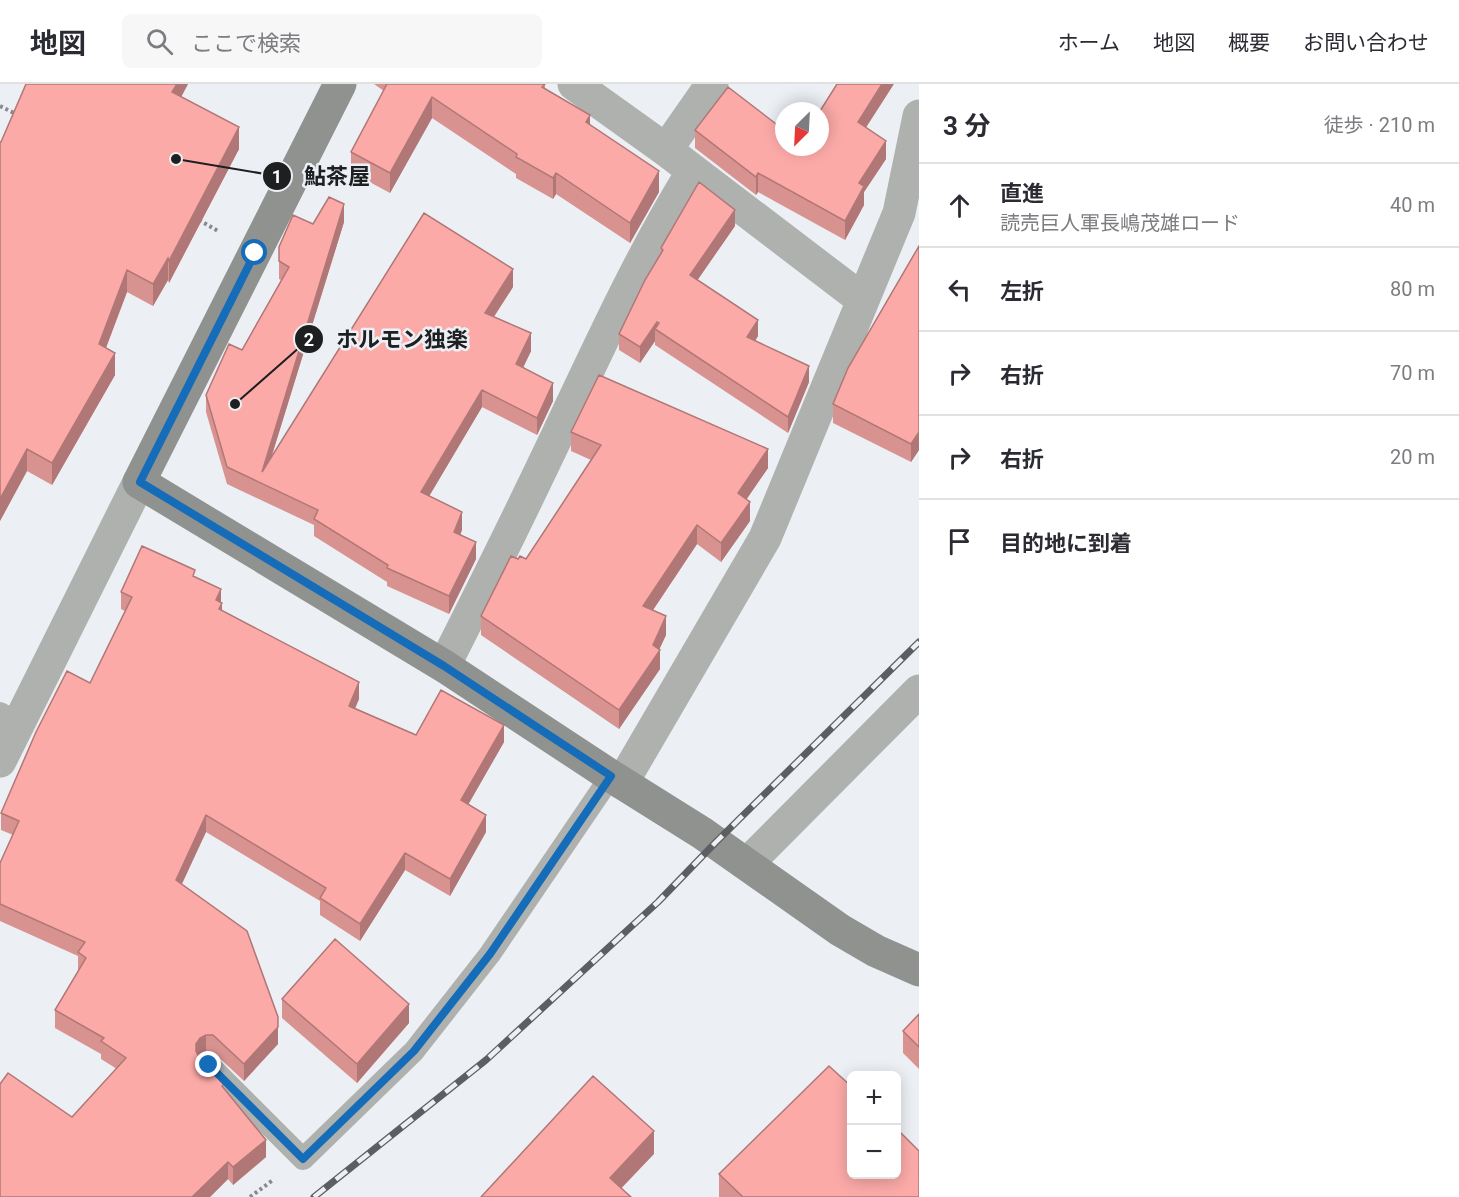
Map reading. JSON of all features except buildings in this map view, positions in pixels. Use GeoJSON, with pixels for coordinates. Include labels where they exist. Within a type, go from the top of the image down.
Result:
{"type":"FeatureCollection","features":[{"type":"Feature","properties":{"kind":"street"},"geometry":{"type":"LineString","coordinates":[[0,761],[9,718],[140,482],[340,84]]}},
{"type":"Feature","properties":{"kind":"street"},"geometry":{"type":"LineString","coordinates":[[574,84],[666,150],[863,300]]}},
{"type":"Feature","properties":{"kind":"street"},"geometry":{"type":"LineString","coordinates":[[666,150],[712,84]]}},
{"type":"Feature","properties":{"kind":"street"},"geometry":{"type":"LineString","coordinates":[[617,780],[765,538],[899,213],[919,116]]}},
{"type":"Feature","properties":{"kind":"street"},"geometry":{"type":"LineString","coordinates":[[444,666],[510,536],[588,370],[661,225],[693,171]]}},
{"type":"Feature","properties":{"kind":"street"},"geometry":{"type":"LineString","coordinates":[[140,482],[444,666],[748,864],[840,930],[876,951],[919,970]]}},
{"type":"Feature","properties":{"kind":"street"},"geometry":{"type":"LineString","coordinates":[[748,864],[919,691]]}},
{"type":"Feature","properties":{"kind":"lane"},"geometry":{"type":"LineString","coordinates":[[209,1065],[303,1159],[414,1051],[490,954],[617,780]]}},
{"type":"Feature","properties":{"kind":"path"},"geometry":{"type":"LineString","coordinates":[[0,106],[22,118]]}},
{"type":"Feature","properties":{"kind":"path"},"geometry":{"type":"LineString","coordinates":[[194,217],[255,253]]}},
{"type":"Feature","properties":{"kind":"railway"},"geometry":{"type":"LineString","coordinates":[[314,1197],[486,1060],[658,902],[919,642]]}},
{"type":"Feature","properties":{"kind":"place","name":"鮎茶屋"},"geometry":{"type":"Point","coordinates":[176,159]}},
{"type":"Feature","properties":{"kind":"place","name":"ホルモン独楽"},"geometry":{"type":"Point","coordinates":[235,404]}},
{"type":"Feature","properties":{"kind":"route"},"geometry":{"type":"LineString","coordinates":[[209,1065],[303,1159],[414,1051],[490,954],[611,776],[444,666],[140,482],[255,253]]}}]}
